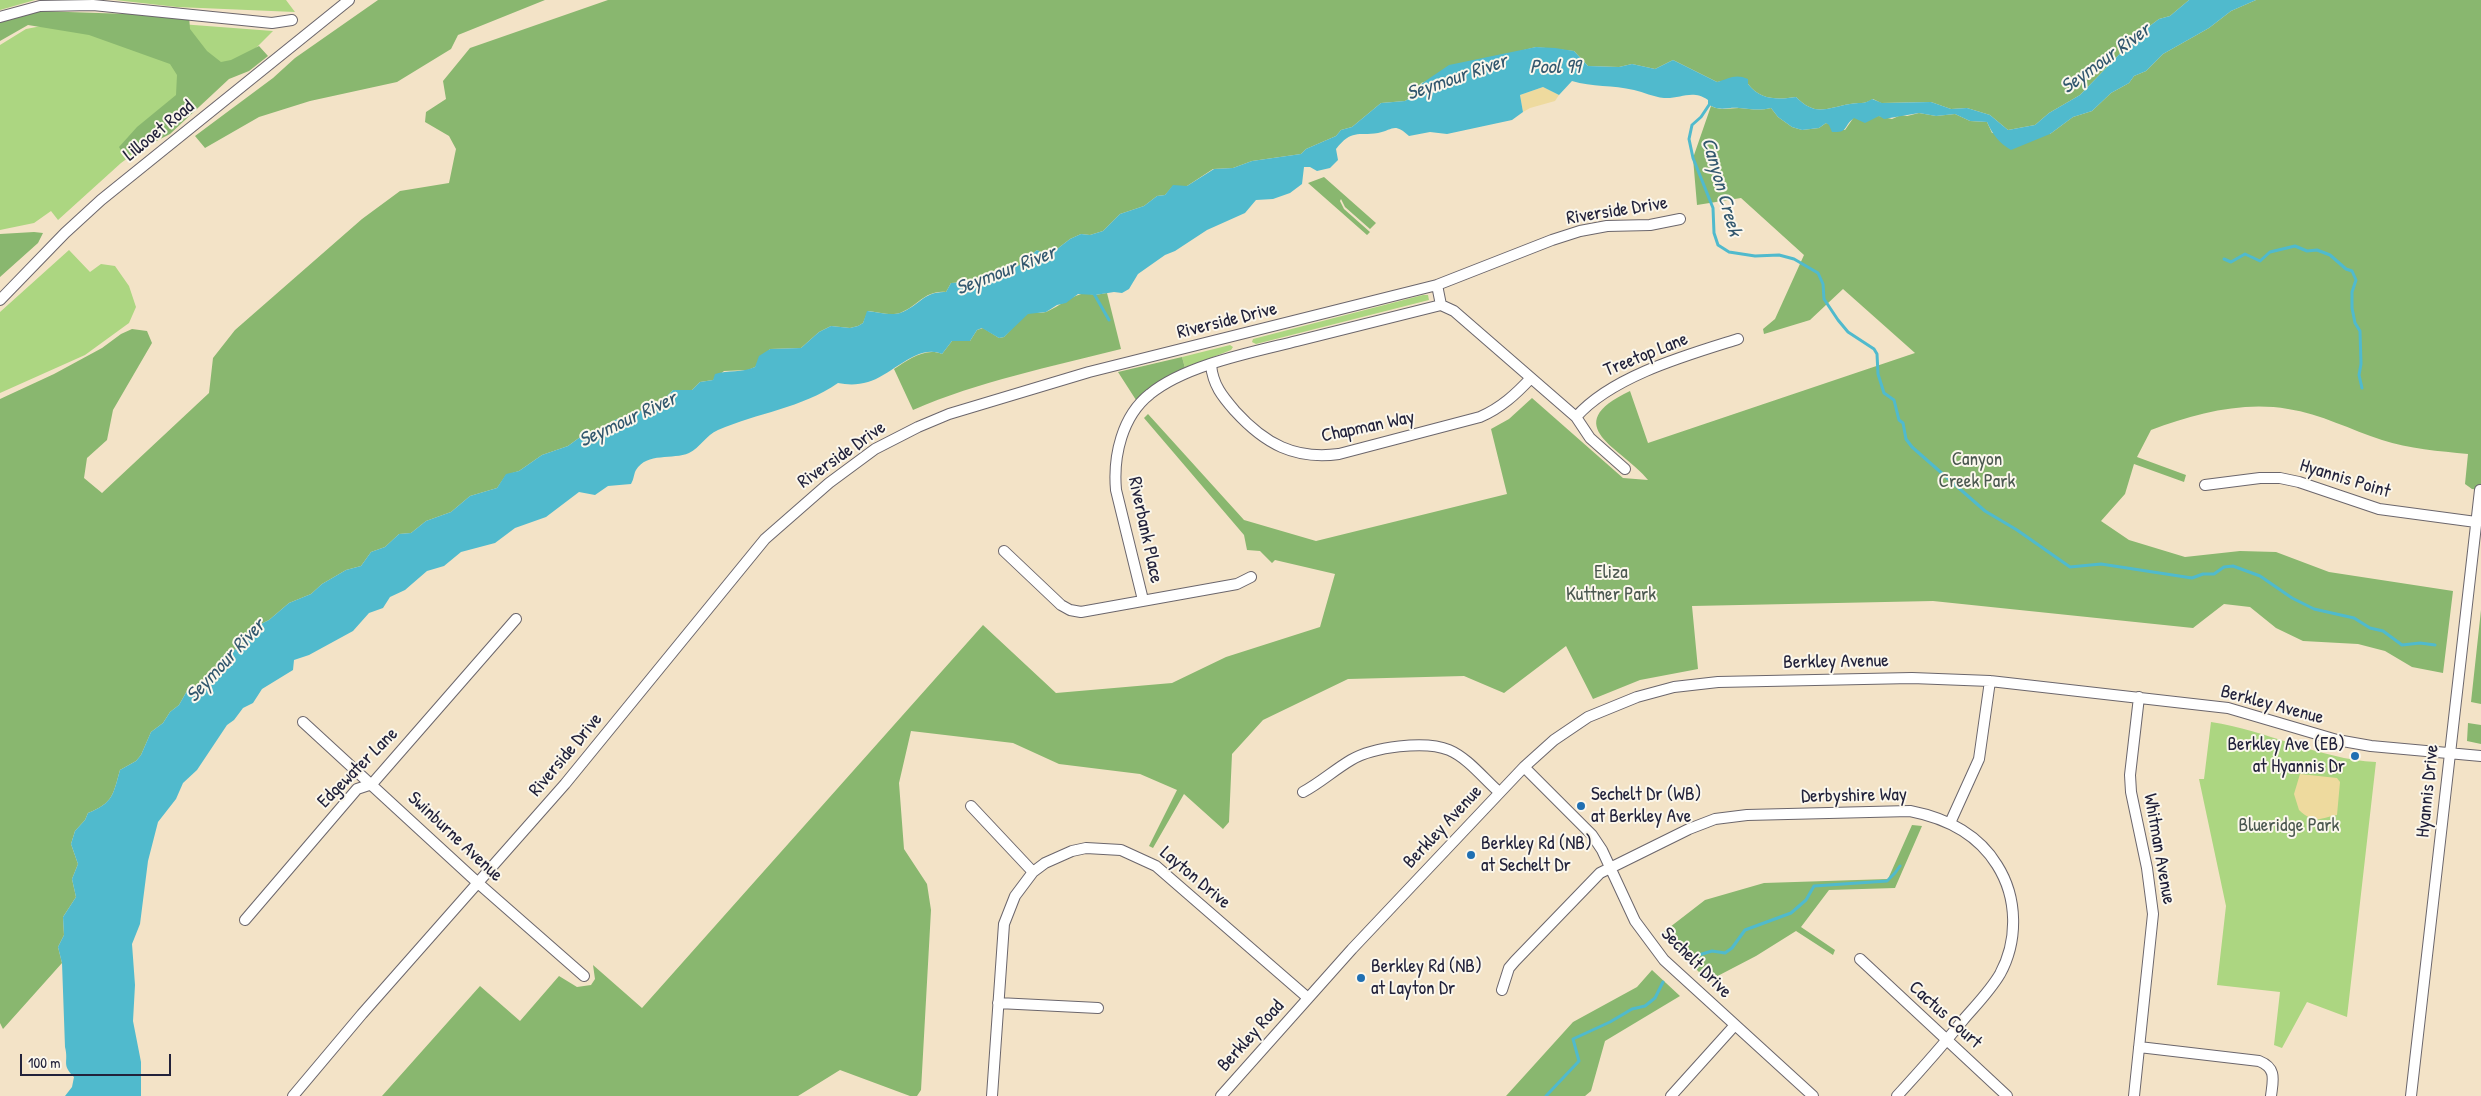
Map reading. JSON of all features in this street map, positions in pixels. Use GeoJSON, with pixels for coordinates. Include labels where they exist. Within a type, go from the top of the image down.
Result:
{"type":"FeatureCollection","features":[{"type":"Feature","properties":{"kind":"street","name":"Lillooet Road"},"geometry":{"type":"LineString","coordinates":[[0,300],[65,233],[101,200],[349,0]]}},
{"type":"Feature","properties":{"kind":"street"},"geometry":{"type":"LineString","coordinates":[[0,17],[40,6],[92,5],[272,23],[292,20]]}},
{"type":"Feature","properties":{"kind":"street","name":"Riverside Drive"},"geometry":{"type":"LineString","coordinates":[[293,1096],[362,1014],[565,784],[766,540],[805,503],[854,463],[891,440],[949,414],[1089,372],[1240,336],[1437,285],[1580,231],[1607,226],[1650,225],[1680,219]]}},
{"type":"Feature","properties":{"kind":"street"},"geometry":{"type":"LineString","coordinates":[[1437,285],[1441,305],[1454,311],[1576,417],[1590,438],[1624,469]]}},
{"type":"Feature","properties":{"kind":"street","name":"Riverside Drive"},"geometry":{"type":"LineString","coordinates":[[1211,365],[1244,354],[1441,305]]}},
{"type":"Feature","properties":{"kind":"street"},"geometry":{"type":"LineString","coordinates":[[1240,336],[1244,354]]}},
{"type":"Feature","properties":{"kind":"street","name":"Treetop Lane"},"geometry":{"type":"LineString","coordinates":[[1576,417],[1586,406],[1613,386],[1738,339]]}},
{"type":"Feature","properties":{"kind":"street","name":"Chapman Way"},"geometry":{"type":"LineString","coordinates":[[1211,365],[1218,392],[1250,428],[1278,447],[1319,457],[1339,454],[1494,412],[1531,378]]}},
{"type":"Feature","properties":{"kind":"street","name":"Riverbank Place"},"geometry":{"type":"LineString","coordinates":[[1143,600],[1116,490],[1116,457],[1122,437],[1131,418],[1150,394],[1192,371],[1211,365]]}},
{"type":"Feature","properties":{"kind":"street","name":"Hyannis Point"},"geometry":{"type":"LineString","coordinates":[[2205,485],[2260,478],[2280,478],[2299,482],[2379,509],[2476,522]]}},
{"type":"Feature","properties":{"kind":"street","name":"Hyannis Drive"},"geometry":{"type":"LineString","coordinates":[[2411,1096],[2480,490]]}},
{"type":"Feature","properties":{"kind":"street"},"geometry":{"type":"LineString","coordinates":[[1004,551],[1061,605],[1070,610],[1081,612],[1237,584],[1252,577]]}},
{"type":"Feature","properties":{"kind":"street","name":"Edgewater Lane"},"geometry":{"type":"LineString","coordinates":[[245,920],[357,789],[372,784],[516,619]]}},
{"type":"Feature","properties":{"kind":"street","name":"Berkley Avenue"},"geometry":{"type":"LineString","coordinates":[[1308,998],[1499,792],[1554,740],[1588,718],[1637,697],[1674,687],[1718,682],[1912,678],[1990,681],[2228,708],[2337,740],[2371,746],[2481,756]]}},
{"type":"Feature","properties":{"kind":"street"},"geometry":{"type":"LineString","coordinates":[[1950,823],[1979,759],[1990,681]]}},
{"type":"Feature","properties":{"kind":"street","name":"Whitman Avenue"},"geometry":{"type":"LineString","coordinates":[[2134,1096],[2153,914],[2147,868],[2131,792],[2130,775],[2139,697]]}},
{"type":"Feature","properties":{"kind":"street","name":"Swinburne Avenue"},"geometry":{"type":"LineString","coordinates":[[303,722],[478,883],[584,976]]}},
{"type":"Feature","properties":{"kind":"street"},"geometry":{"type":"LineString","coordinates":[[1303,792],[1366,752],[1386,748],[1421,746],[1435,746],[1450,750],[1461,757],[1499,792]]}},
{"type":"Feature","properties":{"kind":"street","name":"Sechelt Drive"},"geometry":{"type":"LineString","coordinates":[[1524,767],[1580,821],[1602,850],[1635,921],[1648,941],[1664,960],[1812,1096]]}},
{"type":"Feature","properties":{"kind":"street"},"geometry":{"type":"LineString","coordinates":[[971,806],[1033,872]]}},
{"type":"Feature","properties":{"kind":"street","name":"Derbyshire Way"},"geometry":{"type":"LineString","coordinates":[[1502,990],[1510,968],[1515,961],[1586,885],[1610,867],[1689,829],[1714,819],[1739,816],[1910,811],[1928,814],[1950,823],[1976,840],[1990,853],[2007,886],[2014,919],[2010,948],[1999,975],[1946,1041],[1896,1096]]}},
{"type":"Feature","properties":{"kind":"street","name":"Layton Drive"},"geometry":{"type":"LineString","coordinates":[[992,1096],[1004,924],[1015,896],[1033,872],[1056,857],[1086,848],[1121,850],[1144,859],[1168,875],[1308,998]]}},
{"type":"Feature","properties":{"kind":"street","name":"Cactus Court"},"geometry":{"type":"LineString","coordinates":[[1860,959],[2007,1096]]}},
{"type":"Feature","properties":{"kind":"street","name":"Berkley Road"},"geometry":{"type":"LineString","coordinates":[[1221,1096],[1308,998]]}},
{"type":"Feature","properties":{"kind":"street"},"geometry":{"type":"LineString","coordinates":[[998,1003],[1098,1008]]}},
{"type":"Feature","properties":{"kind":"street"},"geometry":{"type":"LineString","coordinates":[[1671,1096],[1735,1025]]}},
{"type":"Feature","properties":{"kind":"street"},"geometry":{"type":"LineString","coordinates":[[2139,1047],[2259,1061],[2269,1065],[2273,1072],[2271,1096]]}},
{"type":"Feature","properties":{"kind":"green space"},"geometry":{"type":"Polygon","coordinates":[[[0,0],[35,0],[0,10],[0,0]]]}},
{"type":"Feature","properties":{"kind":"green space"},"geometry":{"type":"Polygon","coordinates":[[[115,0],[286,0],[295,12],[177,7],[115,0]]]}},
{"type":"Feature","properties":{"kind":"green space"},"geometry":{"type":"Polygon","coordinates":[[[378,0],[545,0],[458,35],[451,49],[397,82],[310,101],[259,117],[205,148],[195,136],[273,78],[295,58],[378,0]]]}},
{"type":"Feature","properties":{"kind":"green space"},"geometry":{"type":"Polygon","coordinates":[[[608,0],[2189,0],[2170,16],[2159,19],[2139,34],[2080,95],[2049,113],[2035,125],[2008,130],[1990,115],[1967,108],[1951,109],[1931,102],[1881,103],[1873,99],[1864,103],[1853,103],[1821,110],[1816,109],[1803,103],[1796,97],[1770,98],[1758,93],[1748,84],[1717,82],[1673,60],[1655,69],[1632,64],[1619,67],[1588,66],[1574,51],[1536,47],[1508,54],[1421,83],[1415,95],[1405,101],[1381,103],[1352,127],[1341,130],[1336,136],[1306,149],[1301,154],[1252,161],[1233,168],[1213,169],[1187,186],[1173,186],[1165,195],[1157,196],[1144,206],[1120,214],[1103,231],[1090,235],[1081,234],[1070,239],[1048,256],[1037,250],[1018,266],[998,270],[986,280],[951,283],[946,292],[932,293],[900,313],[888,314],[868,311],[863,323],[858,326],[850,328],[831,326],[819,332],[801,348],[770,349],[755,367],[748,370],[724,371],[713,380],[700,382],[692,390],[673,390],[659,404],[646,407],[632,417],[617,419],[603,428],[583,435],[568,446],[542,455],[519,471],[506,475],[497,488],[470,496],[451,512],[426,521],[411,533],[399,534],[385,547],[371,552],[361,566],[346,570],[322,584],[311,594],[289,603],[269,620],[253,628],[243,645],[222,657],[209,681],[188,689],[179,705],[170,712],[163,723],[151,732],[141,755],[136,761],[120,770],[111,797],[103,806],[88,813],[85,820],[75,831],[71,844],[78,864],[72,879],[76,897],[63,917],[64,935],[58,947],[62,963],[3,1029],[0,1023],[0,399],[54,374],[102,348],[121,334],[132,329],[147,331],[152,343],[113,410],[107,440],[87,458],[84,478],[102,493],[209,393],[213,358],[235,330],[362,219],[400,191],[449,183],[456,149],[449,136],[425,122],[426,112],[446,99],[443,81],[470,48],[608,0]]]}},
{"type":"Feature","properties":{"kind":"green space"},"geometry":{"type":"Polygon","coordinates":[[[2256,0],[2481,0],[2481,490],[2472,489],[2465,484],[2468,454],[2403,446],[2300,411],[2271,407],[2236,408],[2201,414],[2151,430],[2137,457],[2186,475],[2184,482],[2134,464],[2125,494],[2101,521],[2129,540],[2185,557],[2240,551],[2276,552],[2329,572],[2453,591],[2443,673],[2412,667],[2385,651],[2358,644],[2303,641],[2276,628],[2250,607],[2224,604],[2193,628],[1933,601],[1692,606],[1698,669],[1640,680],[1593,699],[1566,646],[1504,693],[1464,676],[1348,679],[1263,720],[1232,754],[1229,822],[1223,829],[1184,794],[1153,848],[1149,846],[1177,790],[1140,774],[1059,764],[1013,743],[911,731],[899,783],[904,849],[927,884],[931,910],[921,1090],[917,1096],[910,1096],[840,1070],[798,1096],[382,1096],[480,986],[520,1021],[559,976],[577,987],[591,985],[595,979],[593,965],[642,1008],[983,625],[1056,693],[1172,683],[1226,657],[1320,627],[1335,574],[1275,560],[1272,563],[1260,551],[1247,550],[1244,535],[1144,418],[1148,414],[1244,520],[1316,541],[1507,494],[1491,429],[1509,419],[1532,398],[1623,478],[1648,480],[1602,437],[1597,426],[1598,415],[1609,404],[1630,391],[1648,443],[1915,353],[1843,289],[1810,320],[1764,334],[1763,329],[1775,319],[1804,255],[1741,198],[1697,205],[1693,158],[1711,106],[1721,109],[1759,110],[1771,108],[1778,117],[1792,127],[1802,130],[1819,128],[1826,123],[1845,130],[1854,117],[1879,116],[1892,119],[1901,115],[1907,116],[1919,113],[1936,116],[1955,114],[1970,121],[1987,122],[1992,133],[2050,134],[2073,117],[2092,111],[2111,93],[2129,83],[2134,76],[2146,71],[2163,54],[2209,28],[2231,11],[2256,0]]]}},
{"type":"Feature","properties":{"kind":"green space"},"geometry":{"type":"Polygon","coordinates":[[[38,11],[189,16],[190,29],[207,51],[221,62],[231,60],[259,46],[268,56],[249,71],[229,79],[170,134],[125,157],[119,147],[137,127],[176,95],[177,75],[170,64],[89,35],[28,25],[0,41],[0,22],[38,11]]]}},
{"type":"Feature","properties":{"kind":"green space"},"geometry":{"type":"Polygon","coordinates":[[[88,17],[273,31],[196,108],[121,163],[58,220],[51,211],[34,223],[0,230],[0,45],[26,29],[88,17]]]}},
{"type":"Feature","properties":{"kind":"green space"},"geometry":{"type":"Polygon","coordinates":[[[1324,177],[1376,223],[1370,229],[1345,207],[1341,199],[1340,201],[1344,209],[1370,232],[1367,235],[1308,183],[1324,177]]]}},
{"type":"Feature","properties":{"kind":"green space"},"geometry":{"type":"Polygon","coordinates":[[[43,233],[38,243],[0,277],[0,234],[43,233]]]}},
{"type":"Feature","properties":{"kind":"green space"},"geometry":{"type":"Polygon","coordinates":[[[69,250],[90,272],[101,264],[115,266],[129,286],[136,307],[129,323],[85,355],[0,393],[0,312],[69,250]]]}},
{"type":"Feature","properties":{"kind":"green space"},"geometry":{"type":"Polygon","coordinates":[[[1085,293],[1095,295],[1107,293],[1121,349],[989,383],[913,410],[894,369],[923,353],[936,352],[942,354],[952,341],[970,341],[977,330],[983,328],[999,338],[1004,337],[1027,314],[1046,312],[1085,293]]]}},
{"type":"Feature","properties":{"kind":"green space"},"geometry":{"type":"Polygon","coordinates":[[[1428,295],[1429,300],[1256,344],[1252,342],[1253,339],[1428,295]]]}},
{"type":"Feature","properties":{"kind":"green space"},"geometry":{"type":"Polygon","coordinates":[[[1230,345],[1233,347],[1231,350],[1185,368],[1182,357],[1230,345]]]}},
{"type":"Feature","properties":{"kind":"green space"},"geometry":{"type":"Polygon","coordinates":[[[1182,357],[1185,368],[1158,382],[1136,400],[1118,372],[1182,357]]]}},
{"type":"Feature","properties":{"kind":"green space"},"geometry":{"type":"Polygon","coordinates":[[[2481,610],[2481,704],[2471,702],[2481,610]]]}},
{"type":"Feature","properties":{"kind":"green space","name":"Blueridge Park"},"geometry":{"type":"Polygon","coordinates":[[[2211,722],[2252,731],[2334,756],[2376,762],[2347,1017],[2307,1002],[2282,1048],[2274,1045],[2280,992],[2217,985],[2226,906],[2199,779],[2204,779],[2211,722]]]}},
{"type":"Feature","properties":{"kind":"green space"},"geometry":{"type":"Polygon","coordinates":[[[2468,723],[2481,725],[2481,744],[2467,741],[2468,723]]]}},
{"type":"Feature","properties":{"kind":"green space"},"geometry":{"type":"Polygon","coordinates":[[[1912,825],[1922,826],[1895,888],[1829,890],[1801,927],[1835,950],[1833,955],[1796,931],[1756,956],[1708,981],[1661,934],[1705,900],[1764,883],[1888,879],[1912,825]]]}},
{"type":"Feature","properties":{"kind":"green space"},"geometry":{"type":"Polygon","coordinates":[[[1652,970],[1680,996],[1605,1041],[1591,1091],[1585,1096],[1506,1096],[1573,1022],[1637,987],[1652,970]]]}},
{"type":"Feature","properties":{"kind":"sand"},"geometry":{"type":"Polygon","coordinates":[[[1543,87],[1559,95],[1555,101],[1530,108],[1523,112],[1520,95],[1543,87]]]}},
{"type":"Feature","properties":{"kind":"sand"},"geometry":{"type":"Polygon","coordinates":[[[2300,774],[2337,778],[2340,782],[2337,815],[2314,819],[2309,818],[2299,810],[2294,794],[2300,774]]]}},
{"type":"Feature","properties":{"kind":"water"},"geometry":{"type":"Polygon","coordinates":[[[2189,0],[2256,0],[2231,11],[2209,28],[2163,54],[2146,71],[2134,76],[2129,83],[2111,93],[2092,111],[2073,117],[2050,134],[2011,150],[1997,138],[1987,122],[1970,121],[1955,114],[1936,116],[1919,113],[1884,119],[1879,116],[1865,123],[1854,118],[1844,130],[1837,132],[1832,132],[1826,123],[1819,128],[1802,130],[1792,127],[1778,117],[1771,108],[1759,110],[1719,109],[1708,104],[1708,100],[1697,95],[1664,98],[1626,88],[1572,81],[1559,95],[1543,87],[1520,95],[1523,112],[1512,120],[1447,134],[1430,132],[1409,136],[1400,129],[1394,128],[1378,133],[1351,136],[1346,138],[1336,149],[1338,160],[1330,168],[1317,171],[1310,167],[1304,167],[1302,184],[1290,193],[1273,199],[1256,200],[1245,213],[1207,230],[1175,251],[1165,255],[1138,274],[1129,289],[1122,293],[1078,294],[1066,303],[1057,305],[1046,312],[1028,314],[1004,337],[999,338],[982,328],[977,330],[970,341],[952,341],[942,354],[933,352],[914,356],[877,379],[860,384],[838,383],[810,398],[733,424],[714,432],[689,453],[653,459],[641,464],[636,470],[631,484],[608,486],[595,495],[579,492],[546,517],[515,528],[495,543],[461,552],[444,566],[427,571],[405,590],[390,597],[383,608],[369,613],[353,631],[309,655],[294,660],[293,670],[262,689],[253,703],[243,708],[234,720],[227,725],[197,770],[183,783],[176,799],[158,822],[148,861],[140,924],[132,944],[135,985],[133,1021],[141,1062],[141,1096],[65,1096],[72,1087],[74,1077],[66,1063],[62,963],[58,947],[64,935],[63,917],[76,897],[72,879],[78,864],[71,844],[75,831],[85,820],[88,813],[107,802],[111,797],[120,770],[136,761],[141,755],[151,732],[163,723],[170,712],[179,705],[188,689],[209,681],[222,657],[243,645],[253,628],[269,620],[289,603],[311,594],[322,584],[346,570],[361,566],[371,552],[385,547],[399,534],[411,533],[426,521],[451,512],[470,496],[497,488],[506,474],[519,471],[542,455],[568,446],[583,435],[603,428],[617,419],[632,417],[646,407],[659,404],[673,390],[692,390],[700,382],[713,380],[715,374],[755,367],[759,356],[770,349],[801,348],[819,332],[831,326],[850,328],[858,326],[863,323],[867,311],[888,314],[900,313],[927,296],[938,292],[946,292],[951,283],[986,280],[998,270],[1018,266],[1037,250],[1048,256],[1070,239],[1081,234],[1090,235],[1103,231],[1120,214],[1144,206],[1157,196],[1165,195],[1173,185],[1187,186],[1214,169],[1233,168],[1252,161],[1301,154],[1306,149],[1336,136],[1341,130],[1352,127],[1381,103],[1405,101],[1415,95],[1421,84],[1449,65],[1536,47],[1574,51],[1588,66],[1619,67],[1632,64],[1655,69],[1673,60],[1717,82],[1732,77],[1743,77],[1748,79],[1748,84],[1753,89],[1764,96],[1770,98],[1796,97],[1803,103],[1816,109],[1821,110],[1853,103],[1864,103],[1872,99],[1882,103],[1931,102],[1951,109],[1967,108],[1990,115],[2008,130],[2035,125],[2049,113],[2080,95],[2139,34],[2159,19],[2170,16],[2189,0]]]}},
{"type":"Feature","properties":{"kind":"waterway","name":"Canyon Creek"},"geometry":{"type":"LineString","coordinates":[[1711,102],[1701,117],[1692,125],[1689,139],[1693,158],[1713,208],[1714,233],[1718,245],[1729,252],[1755,256],[1779,255],[1794,259],[1818,273],[1823,284],[1824,299],[1838,320],[1848,332],[1874,349],[1877,354],[1878,374],[1884,393],[1894,400],[1899,420],[1903,423],[1906,439],[1912,447],[1985,511],[2017,530],[2070,567],[2101,564],[2192,578],[2203,574],[2214,574],[2224,567],[2233,566],[2260,576],[2292,598],[2314,609],[2354,618],[2370,628],[2383,631],[2402,645],[2420,643],[2435,645]]}},
{"type":"Feature","properties":{"kind":"waterway"},"geometry":{"type":"LineString","coordinates":[[2224,259],[2231,262],[2245,254],[2260,261],[2270,252],[2295,246],[2307,251],[2317,250],[2330,255],[2346,269],[2352,271],[2356,280],[2352,292],[2352,308],[2355,323],[2360,331],[2361,364],[2359,375],[2362,388]]}},
{"type":"Feature","properties":{"kind":"waterway"},"geometry":{"type":"LineString","coordinates":[[1093,292],[1109,320]]}},
{"type":"Feature","properties":{"kind":"waterway"},"geometry":{"type":"LineString","coordinates":[[1689,958],[1712,951],[1725,953],[1732,948],[1745,930],[1791,913],[1806,900],[1814,886],[1887,881],[1900,866]]}},
{"type":"Feature","properties":{"kind":"waterway"},"geometry":{"type":"LineString","coordinates":[[1546,1096],[1579,1061],[1573,1039],[1610,1022],[1632,1009],[1645,1006],[1655,998],[1663,982]]}},
{"type":"Feature","properties":{"kind":"place","name":"Berkley Ave (EB) at Hyannis Dr"},"geometry":{"type":"Point","coordinates":[2355,756]}},
{"type":"Feature","properties":{"kind":"place","name":"Sechelt Dr (WB) at Berkley Ave"},"geometry":{"type":"Point","coordinates":[1581,806]}},
{"type":"Feature","properties":{"kind":"place","name":"Berkley Rd (NB) at Sechelt Dr"},"geometry":{"type":"Point","coordinates":[1471,855]}},
{"type":"Feature","properties":{"kind":"place","name":"Berkley Rd (NB) at Layton Dr"},"geometry":{"type":"Point","coordinates":[1361,978]}},
{"type":"Feature","properties":{"kind":"water label","name":"Seymour River"},"geometry":{"type":"Point","coordinates":[2106,59]}},
{"type":"Feature","properties":{"kind":"water label","name":"Pool 99"},"geometry":{"type":"Point","coordinates":[1555,68]}},
{"type":"Feature","properties":{"kind":"water label","name":"Seymour River"},"geometry":{"type":"Point","coordinates":[1457,78]}},
{"type":"Feature","properties":{"kind":"water label","name":"Seymour River"},"geometry":{"type":"Point","coordinates":[1006,271]}},
{"type":"Feature","properties":{"kind":"water label","name":"Seymour River"},"geometry":{"type":"Point","coordinates":[628,420]}},
{"type":"Feature","properties":{"kind":"water label","name":"Seymour River"},"geometry":{"type":"Point","coordinates":[226,661]}},
{"type":"Feature","properties":{"kind":"park label","name":"Canyon Creek Park"},"geometry":{"type":"Point","coordinates":[1977,471]}},
{"type":"Feature","properties":{"kind":"park label","name":"Eliza Kuttner Park"},"geometry":{"type":"Point","coordinates":[1611,584]}}]}
